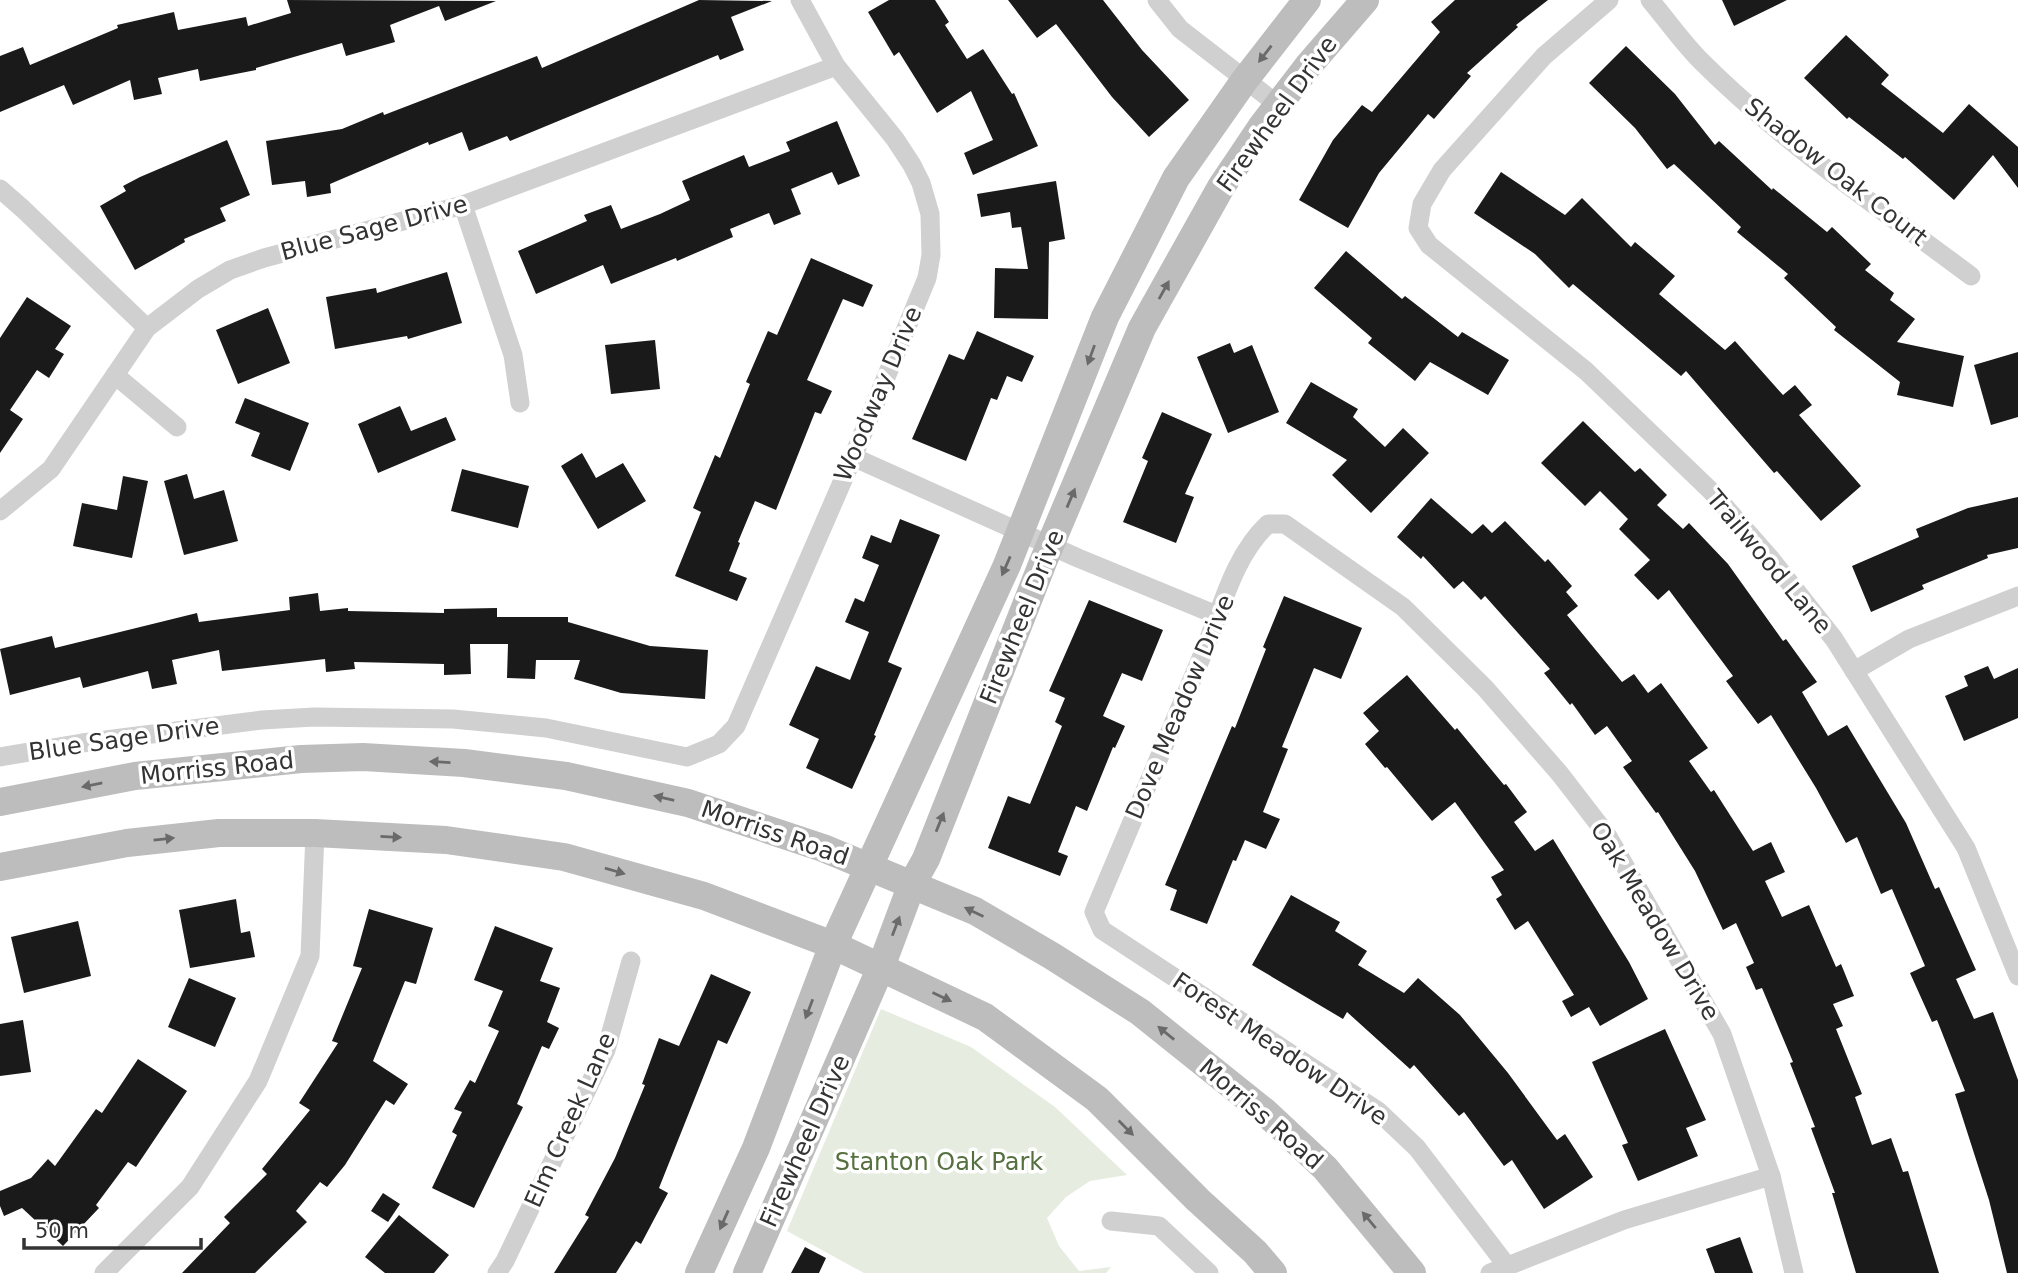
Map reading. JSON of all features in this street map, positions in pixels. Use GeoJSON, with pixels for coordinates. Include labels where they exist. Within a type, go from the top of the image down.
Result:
{"type":"FeatureCollection","features":[{"type":"Feature","properties":{"kind":"main road","name":"Firewheel Drive"},"geometry":{"type":"LineString","coordinates":[[699,1273],[756,1148],[833,945],[1020,532],[1105,317],[1176,178],[1244,80],[1307,0]]}},
{"type":"Feature","properties":{"kind":"main road","name":"Firewheel Drive"},"geometry":{"type":"LineString","coordinates":[[747,1273],[881,967],[912,884],[926,859],[1051,546],[1142,328],[1221,187],[1308,66],[1365,0]]}},
{"type":"Feature","properties":{"kind":"main road","name":"Morriss Road"},"geometry":{"type":"LineString","coordinates":[[0,802],[135,776],[301,760],[363,757],[464,763],[566,776],[688,803],[823,848],[975,911],[1140,1012],[1265,1112],[1325,1168],[1412,1273]]}},
{"type":"Feature","properties":{"kind":"main road"},"geometry":{"type":"LineString","coordinates":[[0,867],[127,843],[219,834],[315,833],[446,840],[564,857],[704,896],[833,945],[985,1017],[1097,1099],[1198,1200],[1255,1252],[1273,1273]]}},
{"type":"Feature","properties":{"kind":"street","name":"Woodway Drive"},"geometry":{"type":"LineString","coordinates":[[664,751],[687,757],[703,752],[719,744],[736,726],[853,457],[927,278],[932,228],[921,183],[895,139],[835,66],[800,0]]}},
{"type":"Feature","properties":{"kind":"street"},"geometry":{"type":"LineString","coordinates":[[1157,0],[1180,29],[1278,105]]}},
{"type":"Feature","properties":{"kind":"street","name":"Trailwood Lane"},"geometry":{"type":"LineString","coordinates":[[1609,0],[1544,56],[1442,170],[1422,204],[1418,228],[1429,245],[1586,371],[1711,491],[1770,558],[1834,639],[1966,848],[2010,932],[2018,976]]}},
{"type":"Feature","properties":{"kind":"street","name":"Shadow Oak Court"},"geometry":{"type":"LineString","coordinates":[[1650,0],[1698,58],[1729,88],[1830,173],[1971,276]]}},
{"type":"Feature","properties":{"kind":"street","name":"Blue Sage Drive"},"geometry":{"type":"LineString","coordinates":[[0,512],[51,469],[147,328],[198,289],[230,270],[264,258],[463,205],[835,66]]}},
{"type":"Feature","properties":{"kind":"street"},"geometry":{"type":"LineString","coordinates":[[0,190],[147,328]]}},
{"type":"Feature","properties":{"kind":"street"},"geometry":{"type":"LineString","coordinates":[[463,205],[513,355],[520,403]]}},
{"type":"Feature","properties":{"kind":"street"},"geometry":{"type":"LineString","coordinates":[[115,375],[177,427]]}},
{"type":"Feature","properties":{"kind":"street"},"geometry":{"type":"LineString","coordinates":[[853,457],[1051,546],[1219,616]]}},
{"type":"Feature","properties":{"kind":"street","name":"Dove Meadow Drive"},"geometry":{"type":"LineString","coordinates":[[1094,912],[1219,616],[1242,555],[1255,536],[1268,524],[1285,524]]}},
{"type":"Feature","properties":{"kind":"street","name":"Oak Meadow Drive"},"geometry":{"type":"LineString","coordinates":[[1285,524],[1403,607],[1485,688],[1560,774],[1607,835],[1723,1034],[1770,1176],[1794,1273]]}},
{"type":"Feature","properties":{"kind":"street"},"geometry":{"type":"LineString","coordinates":[[1854,671],[1909,639],[2018,596]]}},
{"type":"Feature","properties":{"kind":"street","name":"Blue Sage Drive"},"geometry":{"type":"LineString","coordinates":[[0,757],[82,743],[262,720],[314,717],[453,719],[546,727],[664,751]]}},
{"type":"Feature","properties":{"kind":"street"},"geometry":{"type":"LineString","coordinates":[[104,1273],[190,1187],[258,1081],[310,956],[315,833]]}},
{"type":"Feature","properties":{"kind":"street","name":"Forest Meadow Drive"},"geometry":{"type":"LineString","coordinates":[[1094,912],[1102,930],[1378,1111],[1417,1148],[1498,1269]]}},
{"type":"Feature","properties":{"kind":"street","name":"Elm Creek Lane"},"geometry":{"type":"LineString","coordinates":[[497,1273],[606,1050],[631,961]]}},
{"type":"Feature","properties":{"kind":"street"},"geometry":{"type":"LineString","coordinates":[[1498,1269],[1624,1220],[1770,1176]]}},
{"type":"Feature","properties":{"kind":"street"},"geometry":{"type":"LineString","coordinates":[[1111,1221],[1159,1226],[1209,1273]]}},
{"type":"Feature","properties":{"kind":"green space","name":"Stanton Oak Park"},"geometry":{"type":"Polygon","coordinates":[[[881,1009],[971,1047],[1055,1107],[1127,1175],[1090,1181],[1066,1197],[1047,1218],[1059,1246],[1079,1271],[1111,1267],[1106,1273],[864,1273],[787,1231],[881,1009]]]}},
{"type":"Feature","properties":{"kind":"building"},"geometry":{"type":"Polygon","coordinates":[[[287,0],[496,1],[445,21],[439,6],[390,25],[395,42],[346,56],[342,43],[256,70],[200,81],[198,69],[158,78],[162,94],[134,100],[130,80],[73,105],[64,85],[0,112],[0,56],[23,47],[30,65],[118,28],[117,25],[174,12],[178,30],[246,17],[248,26],[291,13],[287,0]]]}},
{"type":"Feature","properties":{"kind":"building"},"geometry":{"type":"Polygon","coordinates":[[[699,0],[772,1],[731,17],[744,50],[720,60],[718,55],[510,141],[507,136],[469,151],[462,132],[429,145],[428,142],[330,184],[331,193],[307,197],[305,181],[272,185],[266,141],[342,129],[537,56],[542,68],[699,0]]]}},
{"type":"Feature","properties":{"kind":"building"},"geometry":{"type":"Polygon","coordinates":[[[889,0],[935,0],[949,22],[945,25],[967,59],[983,49],[1012,94],[1014,93],[1038,146],[973,175],[964,153],[993,140],[971,91],[937,113],[899,52],[894,56],[868,12],[889,0]]]}},
{"type":"Feature","properties":{"kind":"building"},"geometry":{"type":"Polygon","coordinates":[[[1008,0],[1103,0],[1142,50],[1189,100],[1149,137],[1112,97],[1056,24],[1037,38],[1008,0]]]}},
{"type":"Feature","properties":{"kind":"building"},"geometry":{"type":"Polygon","coordinates":[[[1455,0],[1548,0],[1516,25],[1518,27],[1467,73],[1471,76],[1434,119],[1428,114],[1379,173],[1348,228],[1299,200],[1333,140],[1362,105],[1372,112],[1440,32],[1431,22],[1455,0]]]}},
{"type":"Feature","properties":{"kind":"building"},"geometry":{"type":"Polygon","coordinates":[[[1722,0],[1787,0],[1734,26],[1722,0]]]}},
{"type":"Feature","properties":{"kind":"building"},"geometry":{"type":"Polygon","coordinates":[[[1846,35],[1889,75],[1881,84],[1943,133],[1969,104],[2018,147],[2018,188],[1993,155],[1954,200],[1905,157],[1903,159],[1849,117],[1847,119],[1804,78],[1846,35]]]}},
{"type":"Feature","properties":{"kind":"building"},"geometry":{"type":"Polygon","coordinates":[[[1626,46],[1675,94],[1715,145],[1719,141],[1772,190],[1773,188],[1827,232],[1832,227],[1871,264],[1865,270],[1894,293],[1890,300],[1915,319],[1897,342],[1964,356],[1953,407],[1897,395],[1900,382],[1834,330],[1836,327],[1784,278],[1788,274],[1737,232],[1741,227],[1674,164],[1667,169],[1635,128],[1589,83],[1626,46]]]}},
{"type":"Feature","properties":{"kind":"building"},"geometry":{"type":"Polygon","coordinates":[[[837,121],[860,176],[838,185],[832,172],[791,189],[801,214],[774,225],[769,213],[730,229],[733,237],[677,261],[676,258],[611,284],[603,265],[536,294],[518,251],[587,221],[584,215],[611,205],[621,229],[660,214],[690,200],[682,181],[744,155],[749,167],[790,151],[786,142],[837,121]]]}},
{"type":"Feature","properties":{"kind":"building"},"geometry":{"type":"Polygon","coordinates":[[[227,140],[250,195],[220,208],[226,221],[184,239],[185,242],[135,270],[100,206],[126,191],[123,186],[140,177],[227,140]]]}},
{"type":"Feature","properties":{"kind":"building"},"geometry":{"type":"Polygon","coordinates":[[[1501,172],[1565,215],[1582,198],[1631,247],[1635,242],[1675,276],[1659,294],[1725,350],[1735,341],[1783,395],[1795,385],[1812,405],[1799,415],[1861,486],[1821,521],[1777,471],[1774,473],[1686,371],[1681,376],[1573,284],[1569,288],[1535,254],[1474,213],[1501,172]]]}},
{"type":"Feature","properties":{"kind":"building"},"geometry":{"type":"Polygon","coordinates":[[[1056,181],[1065,239],[1049,242],[1048,319],[994,318],[995,268],[1028,269],[1021,227],[1012,228],[1010,212],[981,217],[977,194],[1056,181]]]}},
{"type":"Feature","properties":{"kind":"building"},"geometry":{"type":"Polygon","coordinates":[[[1346,251],[1402,299],[1405,296],[1458,337],[1462,332],[1509,360],[1488,395],[1430,362],[1415,381],[1368,343],[1372,338],[1314,288],[1346,251]]]}},
{"type":"Feature","properties":{"kind":"building"},"geometry":{"type":"Polygon","coordinates":[[[811,258],[873,285],[863,307],[843,299],[807,380],[832,391],[821,414],[815,412],[776,510],[755,501],[729,571],[747,578],[737,601],[675,576],[701,512],[693,508],[715,455],[720,458],[750,384],[746,382],[768,331],[777,335],[811,258]]]}},
{"type":"Feature","properties":{"kind":"building"},"geometry":{"type":"Polygon","coordinates":[[[447,272],[462,323],[408,339],[407,336],[335,349],[326,297],[376,288],[377,293],[447,272]]]}},
{"type":"Feature","properties":{"kind":"building"},"geometry":{"type":"Polygon","coordinates":[[[27,297],[71,326],[55,349],[64,354],[49,378],[37,370],[10,410],[23,419],[0,453],[0,338],[27,297]]]}},
{"type":"Feature","properties":{"kind":"building"},"geometry":{"type":"Polygon","coordinates":[[[268,308],[290,363],[238,384],[216,330],[268,308]]]}},
{"type":"Feature","properties":{"kind":"building"},"geometry":{"type":"Polygon","coordinates":[[[977,331],[1034,356],[1022,382],[1007,376],[997,400],[991,398],[966,461],[912,439],[949,354],[964,360],[977,331]]]}},
{"type":"Feature","properties":{"kind":"building"},"geometry":{"type":"Polygon","coordinates":[[[655,340],[660,389],[611,394],[605,345],[655,340]]]}},
{"type":"Feature","properties":{"kind":"building"},"geometry":{"type":"Polygon","coordinates":[[[1230,343],[1234,353],[1252,345],[1279,412],[1228,433],[1197,357],[1230,343]]]}},
{"type":"Feature","properties":{"kind":"building"},"geometry":{"type":"Polygon","coordinates":[[[2018,352],[2018,417],[1991,425],[1974,365],[2018,352]]]}},
{"type":"Feature","properties":{"kind":"building"},"geometry":{"type":"Polygon","coordinates":[[[1311,382],[1358,409],[1353,417],[1385,447],[1403,428],[1429,453],[1371,513],[1332,475],[1347,460],[1286,423],[1311,382]]]}},
{"type":"Feature","properties":{"kind":"building"},"geometry":{"type":"Polygon","coordinates":[[[245,398],[309,423],[290,471],[251,456],[260,433],[235,423],[245,398]]]}},
{"type":"Feature","properties":{"kind":"building"},"geometry":{"type":"Polygon","coordinates":[[[400,406],[411,431],[446,417],[456,440],[378,473],[358,424],[400,406]]]}},
{"type":"Feature","properties":{"kind":"building"},"geometry":{"type":"Polygon","coordinates":[[[1162,412],[1212,434],[1185,494],[1194,497],[1176,543],[1123,522],[1148,461],[1142,458],[1162,412]]]}},
{"type":"Feature","properties":{"kind":"building"},"geometry":{"type":"Polygon","coordinates":[[[1583,421],[1635,472],[1640,468],[1667,495],[1657,505],[1683,529],[1689,523],[1728,564],[1783,641],[1786,639],[1817,682],[1802,692],[1828,736],[1847,725],[1906,823],[1935,889],[1939,887],[1976,970],[1956,979],[1974,1019],[1993,1012],[2018,1080],[2018,1273],[2007,1273],[1989,1200],[1955,1094],[1965,1091],[1937,1020],[1932,1022],[1910,973],[1925,966],[1892,889],[1881,894],[1857,837],[1846,843],[1771,715],[1758,724],[1726,681],[1733,676],[1669,590],[1658,600],[1634,575],[1650,560],[1619,529],[1628,519],[1600,491],[1585,506],[1541,463],[1583,421]]]}},
{"type":"Feature","properties":{"kind":"building"},"geometry":{"type":"Polygon","coordinates":[[[582,453],[596,478],[623,463],[646,501],[598,529],[561,466],[582,453]]]}},
{"type":"Feature","properties":{"kind":"building"},"geometry":{"type":"Polygon","coordinates":[[[462,469],[529,486],[518,528],[451,511],[462,469]]]}},
{"type":"Feature","properties":{"kind":"building"},"geometry":{"type":"Polygon","coordinates":[[[187,474],[194,499],[224,490],[238,541],[184,555],[164,481],[187,474]]]}},
{"type":"Feature","properties":{"kind":"building"},"geometry":{"type":"Polygon","coordinates":[[[123,476],[148,481],[132,558],[73,546],[82,503],[117,510],[123,476]]]}},
{"type":"Feature","properties":{"kind":"building"},"geometry":{"type":"Polygon","coordinates":[[[2018,497],[2018,548],[1987,555],[1988,558],[1922,585],[1924,589],[1871,612],[1852,566],[1919,537],[1916,529],[1968,508],[2018,497]]]}},
{"type":"Feature","properties":{"kind":"building"},"geometry":{"type":"Polygon","coordinates":[[[1431,498],[1472,534],[1483,524],[1492,533],[1505,521],[1545,562],[1548,559],[1572,586],[1566,592],[1578,606],[1567,615],[1622,682],[1634,674],[1648,693],[1661,683],[1708,748],[1689,761],[1711,792],[1714,790],[1753,851],[1771,842],[1785,872],[1765,881],[1782,917],[1809,905],[1836,967],[1841,964],[1854,996],[1833,1004],[1843,1026],[1836,1029],[1862,1094],[1855,1097],[1872,1145],[1891,1138],[1903,1172],[1908,1171],[1939,1273],[1856,1273],[1832,1193],[1835,1193],[1811,1128],[1815,1127],[1790,1063],[1793,1062],[1762,988],[1756,990],[1746,967],[1754,963],[1736,923],[1723,930],[1695,871],[1658,812],[1656,813],[1623,767],[1632,761],[1607,726],[1595,735],[1572,703],[1570,705],[1544,673],[1550,669],[1485,596],[1481,600],[1463,581],[1454,589],[1423,556],[1421,559],[1397,537],[1431,498]]]}},
{"type":"Feature","properties":{"kind":"building"},"geometry":{"type":"Polygon","coordinates":[[[900,519],[940,535],[888,662],[902,668],[852,789],[806,768],[819,739],[789,725],[816,666],[850,680],[869,632],[845,622],[855,598],[864,602],[879,565],[862,558],[871,535],[891,543],[900,519]]]}},
{"type":"Feature","properties":{"kind":"building"},"geometry":{"type":"Polygon","coordinates":[[[318,593],[320,611],[348,608],[348,611],[444,613],[444,609],[497,608],[497,617],[568,617],[568,622],[650,646],[708,650],[705,699],[621,693],[574,679],[580,660],[536,660],[535,679],[507,678],[508,644],[470,644],[471,674],[444,675],[444,664],[354,662],[355,669],[326,672],[325,659],[222,671],[219,650],[172,660],[177,684],[152,689],[148,671],[83,688],[80,677],[10,695],[0,649],[52,636],[55,648],[197,613],[199,622],[290,610],[289,597],[318,593]]]}},
{"type":"Feature","properties":{"kind":"building"},"geometry":{"type":"Polygon","coordinates":[[[1284,596],[1362,628],[1341,679],[1314,668],[1282,747],[1288,749],[1263,812],[1280,819],[1266,849],[1245,840],[1236,861],[1233,860],[1207,924],[1170,910],[1177,890],[1165,885],[1232,726],[1235,728],[1284,596]]]}},
{"type":"Feature","properties":{"kind":"building"},"geometry":{"type":"Polygon","coordinates":[[[1089,600],[1163,630],[1142,681],[1122,673],[1103,716],[1125,726],[1115,748],[1113,747],[1087,811],[1076,806],[1058,852],[1068,856],[1060,876],[988,848],[1008,796],[1030,804],[1062,726],[1055,722],[1065,698],[1049,691],[1089,600]]]}},
{"type":"Feature","properties":{"kind":"building"},"geometry":{"type":"Polygon","coordinates":[[[1988,666],[1994,679],[2018,668],[2018,718],[1964,741],[1945,696],[1968,686],[1964,676],[1988,666]]]}},
{"type":"Feature","properties":{"kind":"building"},"geometry":{"type":"Polygon","coordinates":[[[1407,675],[1455,730],[1457,728],[1527,812],[1514,822],[1535,851],[1553,839],[1629,962],[1648,999],[1600,1026],[1589,1007],[1571,1017],[1562,1001],[1574,995],[1528,921],[1515,930],[1496,899],[1502,895],[1491,877],[1504,870],[1455,802],[1432,821],[1365,744],[1379,731],[1363,713],[1407,675]]]}},
{"type":"Feature","properties":{"kind":"building"},"geometry":{"type":"Polygon","coordinates":[[[1291,895],[1340,922],[1335,931],[1367,951],[1358,965],[1404,993],[1418,978],[1460,1015],[1508,1073],[1557,1140],[1565,1134],[1593,1177],[1544,1209],[1512,1160],[1504,1166],[1464,1112],[1459,1116],[1414,1065],[1410,1069],[1347,1012],[1343,1019],[1252,965],[1291,895]]]}},
{"type":"Feature","properties":{"kind":"building"},"geometry":{"type":"Polygon","coordinates":[[[236,899],[241,933],[250,931],[255,957],[190,968],[179,910],[236,899]]]}},
{"type":"Feature","properties":{"kind":"building"},"geometry":{"type":"Polygon","coordinates":[[[369,909],[433,928],[416,984],[405,981],[373,1061],[408,1084],[394,1105],[386,1100],[345,1165],[327,1187],[320,1182],[296,1211],[307,1222],[255,1273],[182,1273],[230,1223],[224,1217],[267,1174],[262,1169],[310,1110],[299,1103],[338,1043],[332,1041],[362,968],[353,966],[369,909]]]}},
{"type":"Feature","properties":{"kind":"building"},"geometry":{"type":"Polygon","coordinates":[[[78,921],[91,976],[24,993],[11,937],[78,921]]]}},
{"type":"Feature","properties":{"kind":"building"},"geometry":{"type":"Polygon","coordinates":[[[495,926],[553,948],[540,981],[560,988],[547,1022],[559,1028],[549,1049],[542,1046],[517,1104],[523,1107],[474,1208],[432,1188],[457,1135],[452,1132],[462,1112],[454,1109],[470,1080],[475,1083],[499,1031],[488,1026],[503,991],[474,980],[495,926]]]}},
{"type":"Feature","properties":{"kind":"building"},"geometry":{"type":"Polygon","coordinates":[[[711,974],[751,992],[727,1044],[718,1040],[659,1188],[668,1193],[641,1244],[636,1241],[616,1273],[554,1273],[589,1217],[585,1215],[615,1158],[645,1085],[642,1084],[659,1038],[679,1046],[711,974]]]}},
{"type":"Feature","properties":{"kind":"building"},"geometry":{"type":"Polygon","coordinates":[[[189,978],[236,998],[215,1047],[168,1027],[189,978]]]}},
{"type":"Feature","properties":{"kind":"building"},"geometry":{"type":"Polygon","coordinates":[[[23,1020],[31,1072],[0,1076],[0,1024],[23,1020]]]}},
{"type":"Feature","properties":{"kind":"building"},"geometry":{"type":"Polygon","coordinates":[[[1665,1029],[1706,1120],[1686,1128],[1698,1156],[1638,1181],[1622,1145],[1628,1143],[1592,1062],[1665,1029]]]}},
{"type":"Feature","properties":{"kind":"building"},"geometry":{"type":"Polygon","coordinates":[[[138,1059],[187,1091],[136,1167],[128,1162],[96,1205],[99,1208],[63,1246],[22,1208],[4,1216],[0,1206],[0,1191],[31,1178],[48,1159],[55,1166],[96,1109],[102,1113],[138,1059]]]}},
{"type":"Feature","properties":{"kind":"building"},"geometry":{"type":"Polygon","coordinates":[[[383,1193],[400,1204],[388,1222],[371,1211],[383,1193]]]}},
{"type":"Feature","properties":{"kind":"building"},"geometry":{"type":"Polygon","coordinates":[[[399,1215],[449,1255],[434,1273],[385,1273],[365,1257],[399,1215]]]}},
{"type":"Feature","properties":{"kind":"building"},"geometry":{"type":"Polygon","coordinates":[[[1740,1237],[1753,1273],[1715,1273],[1706,1249],[1740,1237]]]}},
{"type":"Feature","properties":{"kind":"building"},"geometry":{"type":"Polygon","coordinates":[[[805,1247],[826,1258],[819,1273],[791,1273],[805,1247]]]}}]}
